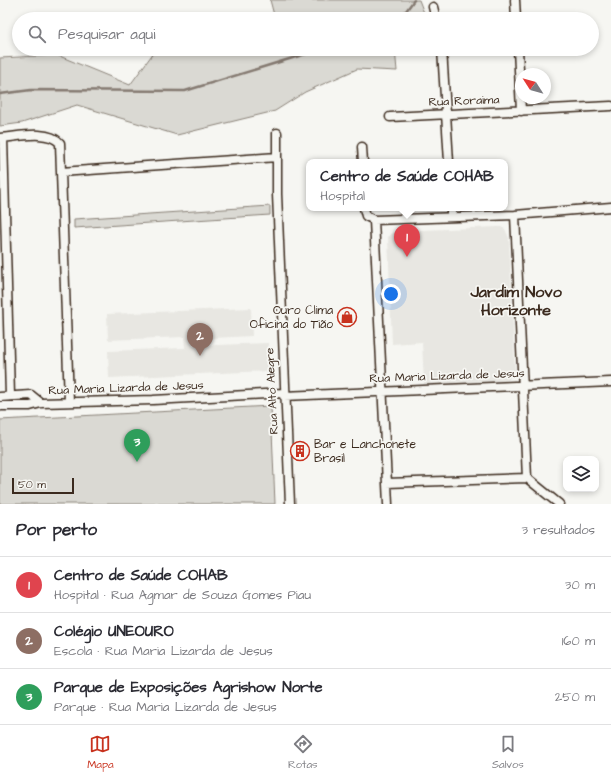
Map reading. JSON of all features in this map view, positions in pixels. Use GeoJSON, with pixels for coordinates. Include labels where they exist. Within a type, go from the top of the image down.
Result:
{"type":"FeatureCollection","features":[{"type":"Feature","properties":{"kind":"street"},"geometry":{"type":"LineString","coordinates":[[515,0],[516,12]]}},
{"type":"Feature","properties":{"kind":"street"},"geometry":{"type":"LineString","coordinates":[[433,7],[434,12]]}},
{"type":"Feature","properties":{"kind":"street"},"geometry":{"type":"LineString","coordinates":[[443,56],[449,159]]}},
{"type":"Feature","properties":{"kind":"street"},"geometry":{"type":"LineString","coordinates":[[518,56],[521,111]]}},
{"type":"Feature","properties":{"kind":"street","name":"Rua Roraima"},"geometry":{"type":"LineString","coordinates":[[390,117],[611,106]]}},
{"type":"Feature","properties":{"kind":"street","name":"Rua Alto Alegre"},"geometry":{"type":"LineString","coordinates":[[277,133],[277,194],[284,394],[290,504]]}},
{"type":"Feature","properties":{"kind":"street"},"geometry":{"type":"LineString","coordinates":[[10,396],[2,138],[44,135],[57,140],[60,143],[69,402]]}},
{"type":"Feature","properties":{"kind":"street"},"geometry":{"type":"LineString","coordinates":[[362,147],[363,159]]}},
{"type":"Feature","properties":{"kind":"street"},"geometry":{"type":"LineString","coordinates":[[61,172],[277,157]]}},
{"type":"Feature","properties":{"kind":"street"},"geometry":{"type":"LineString","coordinates":[[365,211],[366,216],[374,220],[514,215],[611,207]]}},
{"type":"Feature","properties":{"kind":"street"},"geometry":{"type":"LineString","coordinates":[[451,211],[451,217]]}},
{"type":"Feature","properties":{"kind":"street"},"geometry":{"type":"LineString","coordinates":[[514,215],[527,478]]}},
{"type":"Feature","properties":{"kind":"street"},"geometry":{"type":"LineString","coordinates":[[374,220],[381,391],[388,504]]}},
{"type":"Feature","properties":{"kind":"street","name":"Rua Maria Lizarda de Jesus"},"geometry":{"type":"LineString","coordinates":[[0,406],[30,406],[41,403],[611,382]]}},
{"type":"Feature","properties":{"kind":"street"},"geometry":{"type":"LineString","coordinates":[[0,397],[31,395],[41,403]]}},
{"type":"Feature","properties":{"kind":"street"},"geometry":{"type":"LineString","coordinates":[[387,483],[527,478],[559,504]]}},
{"type":"Feature","properties":{"kind":"shaded area"},"geometry":{"type":"Polygon","coordinates":[[[270,0],[419,0],[424,12],[273,12],[270,0]]]}},
{"type":"Feature","properties":{"kind":"shaded area"},"geometry":{"type":"Polygon","coordinates":[[[59,56],[130,85],[151,56],[396,56],[397,71],[357,69],[305,92],[275,111],[177,135],[77,105],[22,123],[0,126],[0,58],[59,56]]]}},
{"type":"Feature","properties":{"kind":"shaded area"},"geometry":{"type":"Polygon","coordinates":[[[270,206],[270,215],[74,228],[74,219],[270,206]]]}},
{"type":"Feature","properties":{"kind":"shaded area"},"geometry":{"type":"Polygon","coordinates":[[[501,227],[505,229],[509,238],[515,370],[513,375],[505,381],[424,384],[422,342],[392,344],[388,237],[392,233],[398,231],[501,227]]]}},
{"type":"Feature","properties":{"kind":"shaded area"},"geometry":{"type":"Polygon","coordinates":[[[251,308],[252,336],[193,339],[193,346],[268,343],[269,371],[109,378],[108,351],[185,348],[184,337],[108,340],[107,314],[251,308]]]}},
{"type":"Feature","properties":{"kind":"shaded area"},"geometry":{"type":"Polygon","coordinates":[[[271,406],[275,504],[0,504],[0,420],[271,406]]]}},
{"type":"Feature","properties":{"kind":"waterway"},"geometry":{"type":"LineString","coordinates":[[404,12],[414,0]]}},
{"type":"Feature","properties":{"kind":"waterway"},"geometry":{"type":"LineString","coordinates":[[0,94],[31,90],[185,91],[299,56]]}},
{"type":"Feature","properties":{"kind":"place","name":"Centro de Saúde COHAB"},"geometry":{"type":"Point","coordinates":[407,257]}},
{"type":"Feature","properties":{"kind":"place","name":"Ouro Clima Oficina do Tião"},"geometry":{"type":"Point","coordinates":[347,317]}},
{"type":"Feature","properties":{"kind":"place","name":"Colégio UNEOURO"},"geometry":{"type":"Point","coordinates":[200,356]}},
{"type":"Feature","properties":{"kind":"place","name":"Bar e Lanchonete Brasil"},"geometry":{"type":"Point","coordinates":[300,451]}},
{"type":"Feature","properties":{"kind":"place","name":"Parque de Exposições Agrishow Norte"},"geometry":{"type":"Point","coordinates":[137,462]}},
{"type":"Feature","properties":{"kind":"district","name":"Jardim Novo Horizonte"},"geometry":{"type":"Point","coordinates":[516,301]}}]}
